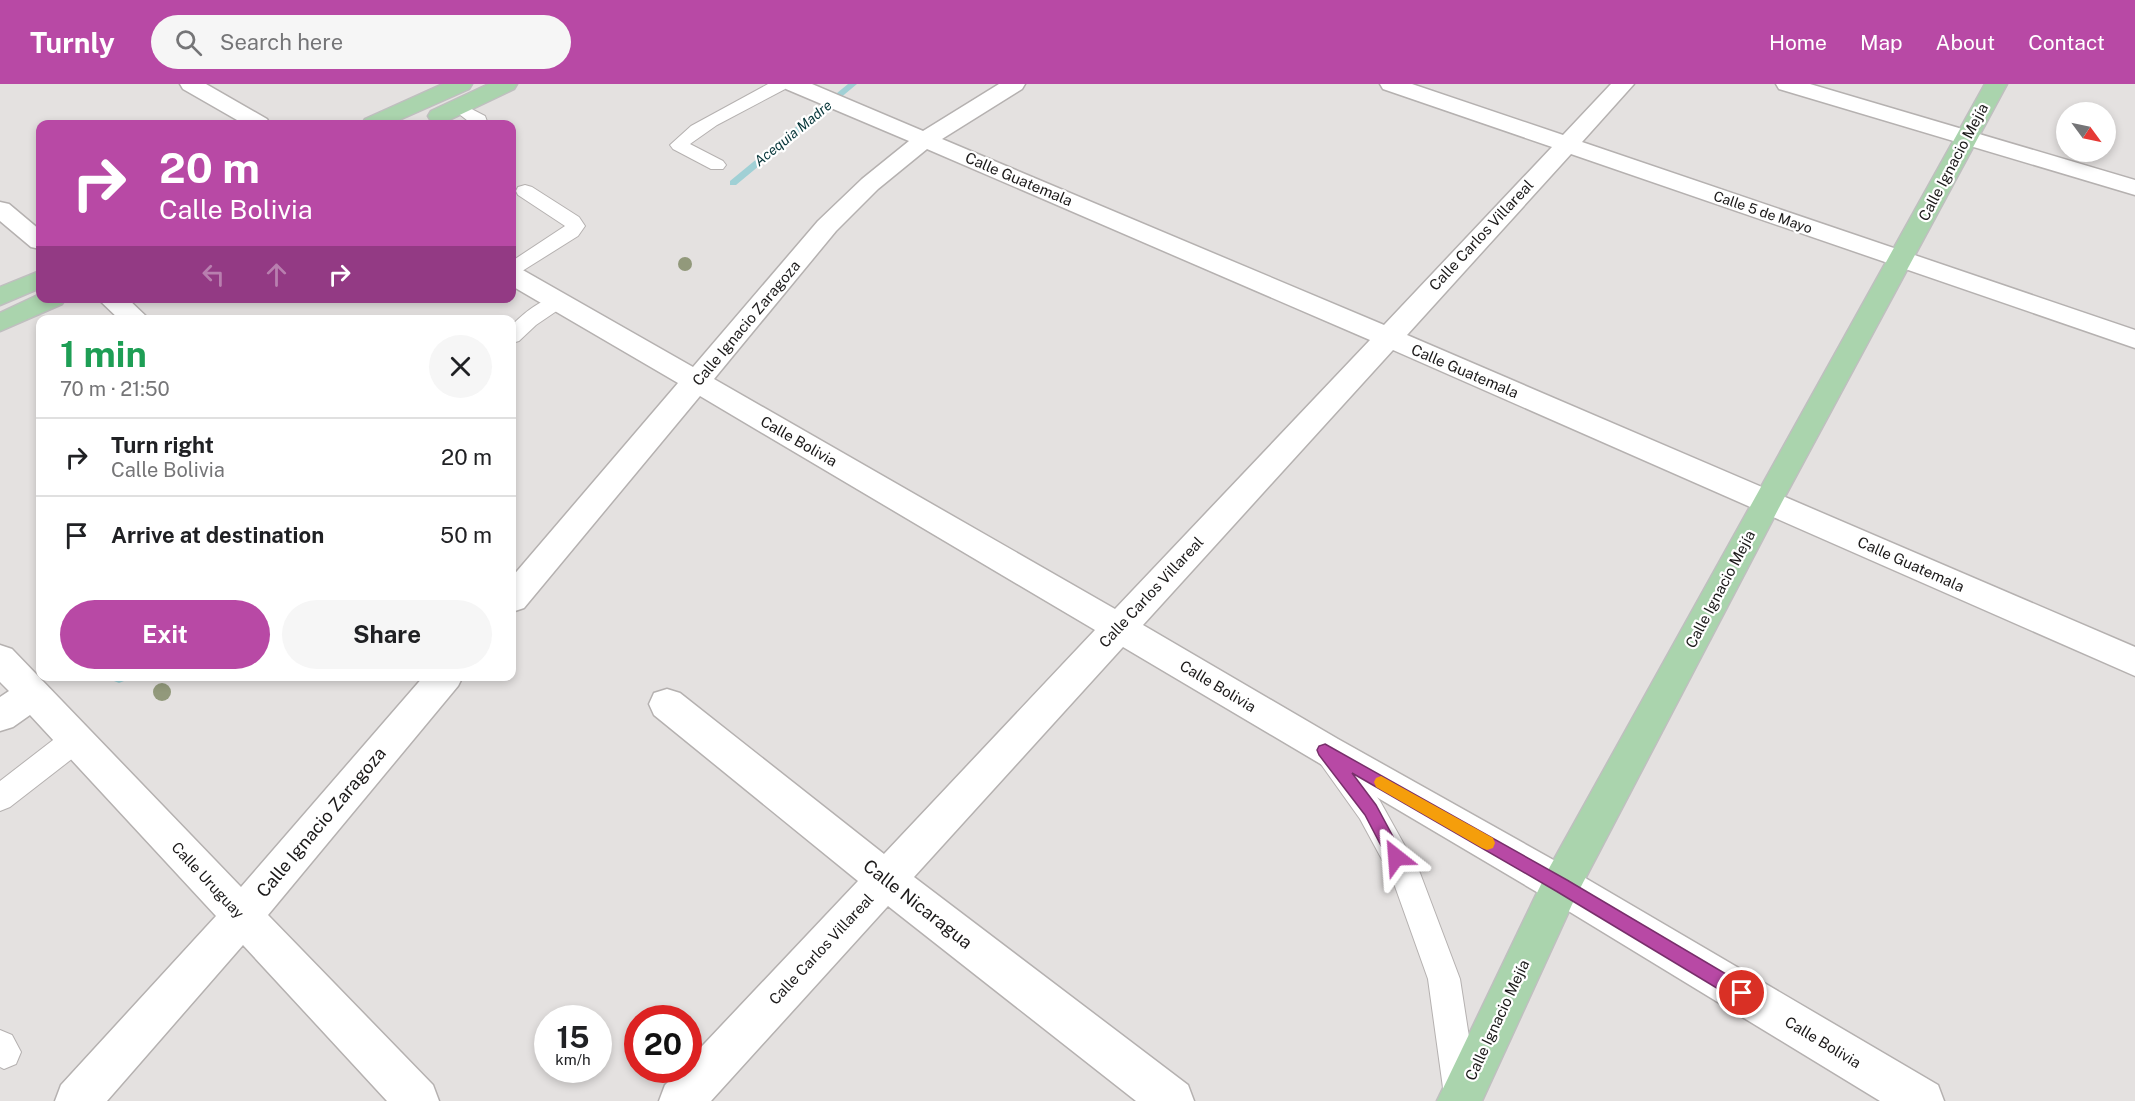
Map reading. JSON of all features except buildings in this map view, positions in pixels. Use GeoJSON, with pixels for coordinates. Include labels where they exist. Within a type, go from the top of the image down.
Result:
{"type":"FeatureCollection","features":[{"type":"Feature","properties":{"kind":"main road"},"geometry":{"type":"LineString","coordinates":[[382,120],[460,84]]}},
{"type":"Feature","properties":{"kind":"main road"},"geometry":{"type":"LineString","coordinates":[[430,120],[506,84]]}},
{"type":"Feature","properties":{"kind":"main road","name":"Calle Ignacio Mejía"},"geometry":{"type":"LineString","coordinates":[[1460,1099],[1561,885],[1996,84]]}},
{"type":"Feature","properties":{"kind":"main road"},"geometry":{"type":"LineString","coordinates":[[0,297],[36,281]]}},
{"type":"Feature","properties":{"kind":"main road"},"geometry":{"type":"LineString","coordinates":[[0,324],[43,303]]}},
{"type":"Feature","properties":{"kind":"street"},"geometry":{"type":"LineString","coordinates":[[191,84],[252,120]]}},
{"type":"Feature","properties":{"kind":"street","name":"Calle Guatemala"},"geometry":{"type":"LineString","coordinates":[[794,84],[1385,338],[1560,410],[2135,662]]}},
{"type":"Feature","properties":{"kind":"street","name":"Calle Ignacio Zaragoza"},"geometry":{"type":"LineString","coordinates":[[516,594],[827,226],[870,184],[926,140],[1014,84]]}},
{"type":"Feature","properties":{"kind":"street","name":"Calle 5 de Mayo"},"geometry":{"type":"LineString","coordinates":[[1391,84],[2135,339]]}},
{"type":"Feature","properties":{"kind":"street","name":"Calle Carlos Villareal"},"geometry":{"type":"LineString","coordinates":[[681,1101],[1385,338],[1623,84]]}},
{"type":"Feature","properties":{"kind":"street"},"geometry":{"type":"LineString","coordinates":[[1787,84],[2135,188]]}},
{"type":"Feature","properties":{"kind":"street"},"geometry":{"type":"LineString","coordinates":[[0,209],[36,239]]}},
{"type":"Feature","properties":{"kind":"street","name":"Calle Bolivia"},"geometry":{"type":"LineString","coordinates":[[516,277],[894,495],[1325,750],[1561,885],[1922,1101]]}},
{"type":"Feature","properties":{"kind":"street"},"geometry":{"type":"LineString","coordinates":[[117,303],[131,315]]}},
{"type":"Feature","properties":{"kind":"street","name":"Calle Uruguay"},"geometry":{"type":"LineString","coordinates":[[0,659],[417,1101]]}},
{"type":"Feature","properties":{"kind":"street","name":"Calle Ignacio Zaragoza"},"geometry":{"type":"LineString","coordinates":[[76,1101],[242,916],[442,681]]}},
{"type":"Feature","properties":{"kind":"street","name":"Calle Nicaragua"},"geometry":{"type":"LineString","coordinates":[[667,704],[885,879],[1172,1101]]}},
{"type":"Feature","properties":{"kind":"street"},"geometry":{"type":"LineString","coordinates":[[0,716],[57,720]]}},
{"type":"Feature","properties":{"kind":"lane"},"geometry":{"type":"LineString","coordinates":[[717,165],[679,146],[683,140],[781,84]]}},
{"type":"Feature","properties":{"kind":"lane"},"geometry":{"type":"LineString","coordinates":[[458,107],[479,120]]}},
{"type":"Feature","properties":{"kind":"lane"},"geometry":{"type":"LineString","coordinates":[[516,266],[571,232],[575,226],[572,221],[525,191]]}},
{"type":"Feature","properties":{"kind":"lane"},"geometry":{"type":"LineString","coordinates":[[516,332],[529,320],[557,302]]}},
{"type":"Feature","properties":{"kind":"lane"},"geometry":{"type":"LineString","coordinates":[[0,798],[57,720]]}},
{"type":"Feature","properties":{"kind":"lane"},"geometry":{"type":"LineString","coordinates":[[1325,750],[1370,810],[1405,873],[1444,979],[1460,1099]]}},
{"type":"Feature","properties":{"kind":"waterway","name":"Acequia Madre"},"geometry":{"type":"LineString","coordinates":[[733,183],[853,84]]}},
{"type":"Feature","properties":{"kind":"slow traffic"},"geometry":{"type":"LineString","coordinates":[[1381,782],[1487,843]]}},
{"type":"Feature","properties":{"kind":"route"},"geometry":{"type":"LineString","coordinates":[[1396,857],[1370,810],[1325,750],[1561,885],[1742,993]]}}]}
